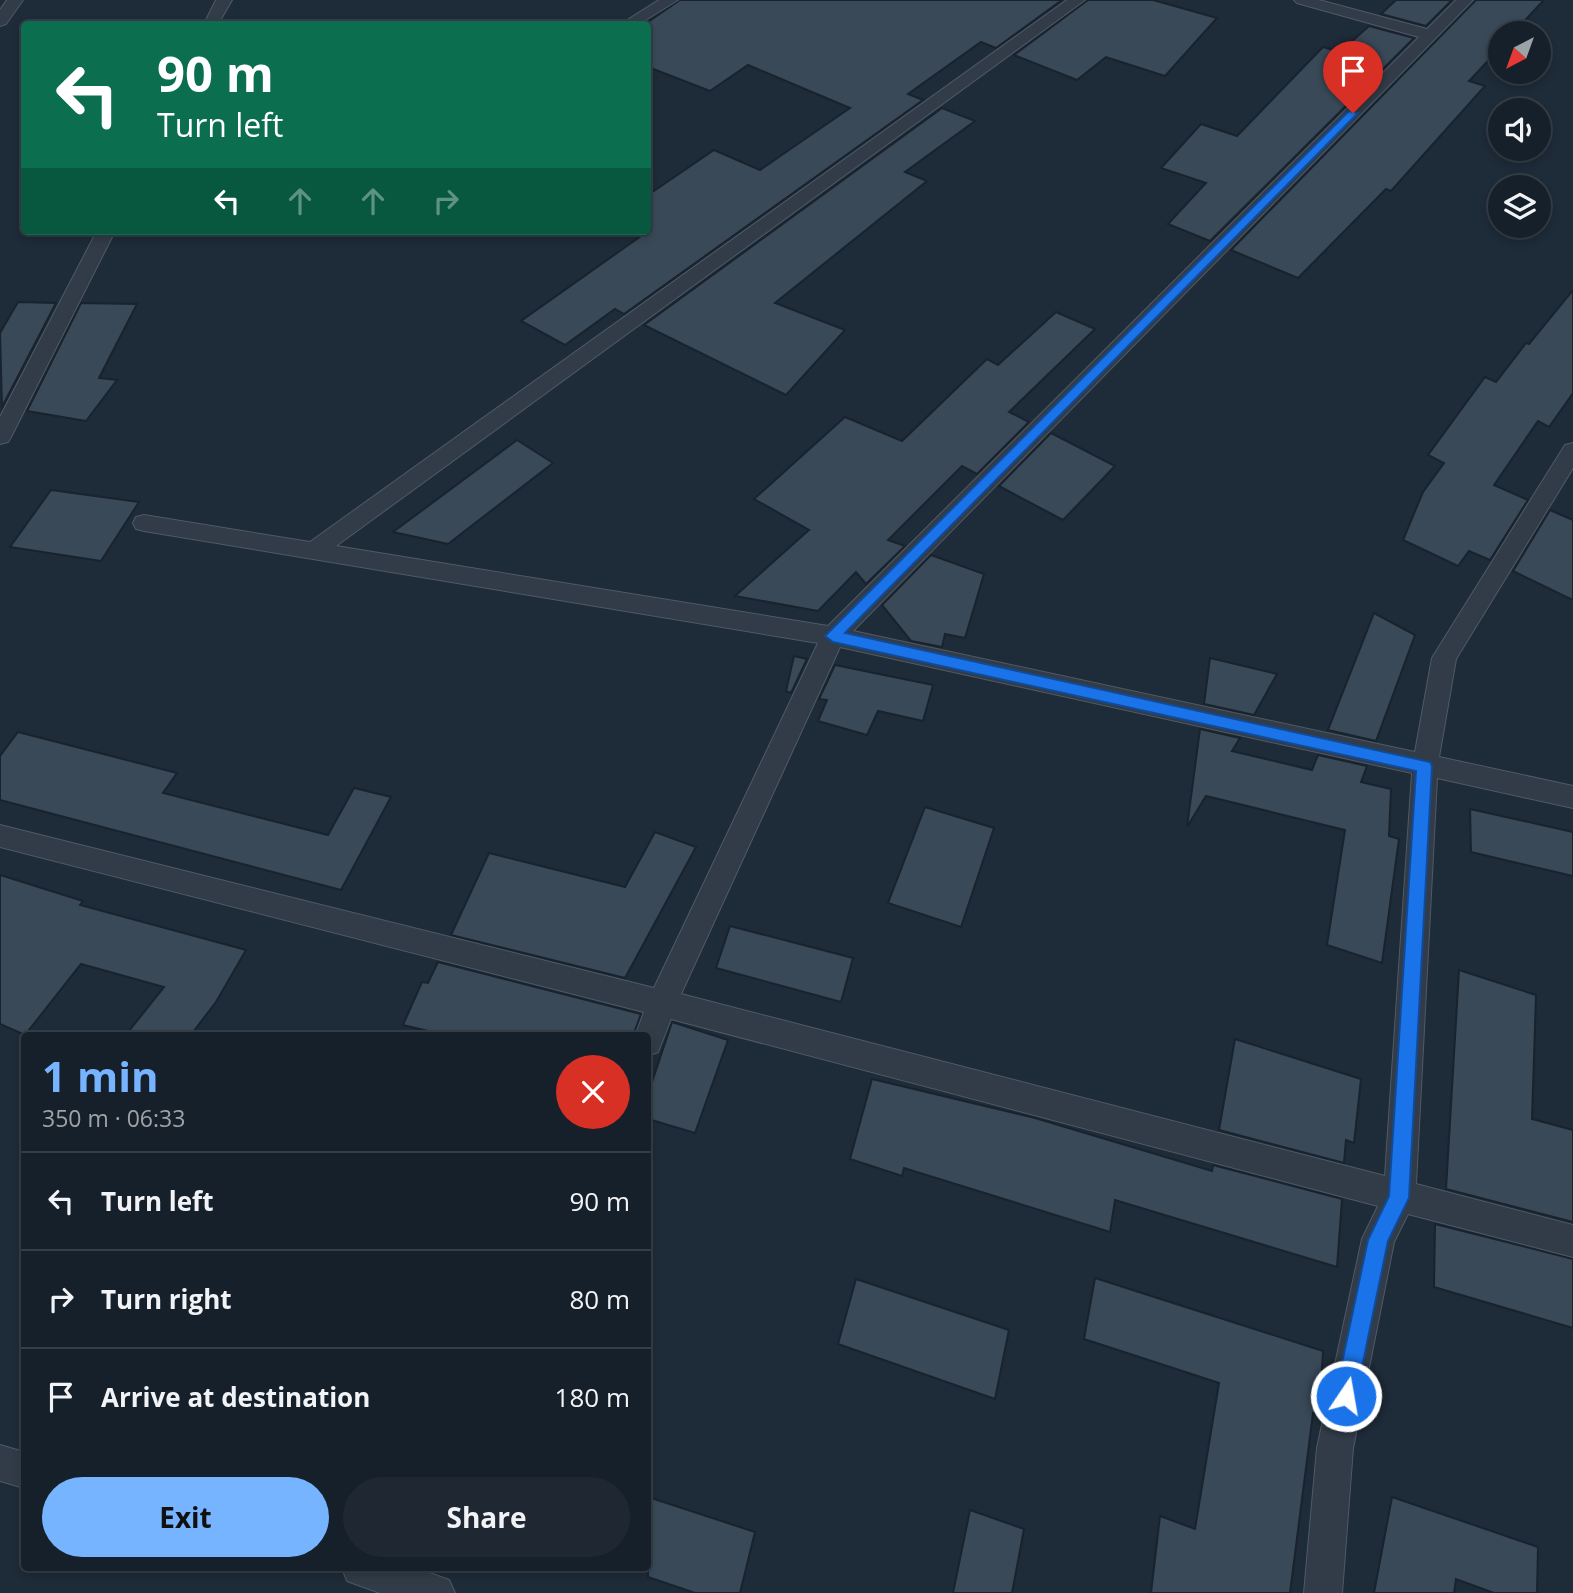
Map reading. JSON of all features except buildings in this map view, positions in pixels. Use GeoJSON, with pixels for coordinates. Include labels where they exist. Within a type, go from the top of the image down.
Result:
{"type":"FeatureCollection","features":[{"type":"Feature","properties":{"kind":"lane"},"geometry":{"type":"LineString","coordinates":[[0,21],[15,0]]}},
{"type":"Feature","properties":{"kind":"lane"},"geometry":{"type":"LineString","coordinates":[[213,21],[224,0]]}},
{"type":"Feature","properties":{"kind":"lane"},"geometry":{"type":"LineString","coordinates":[[634,21],[670,0]]}},
{"type":"Feature","properties":{"kind":"lane"},"geometry":{"type":"LineString","coordinates":[[315,550],[1077,0]]}},
{"type":"Feature","properties":{"kind":"lane"},"geometry":{"type":"LineString","coordinates":[[1302,0],[1430,35]]}},
{"type":"Feature","properties":{"kind":"lane"},"geometry":{"type":"LineString","coordinates":[[651,1034],[662,1003],[833,636],[1465,0]]}},
{"type":"Feature","properties":{"kind":"lane"},"geometry":{"type":"LineString","coordinates":[[0,437],[104,235]]}},
{"type":"Feature","properties":{"kind":"lane"},"geometry":{"type":"LineString","coordinates":[[1322,1593],[1335,1448],[1378,1240],[1399,1198],[1424,766],[1444,658],[1573,450]]}},
{"type":"Feature","properties":{"kind":"lane"},"geometry":{"type":"LineString","coordinates":[[144,523],[833,636],[1573,797]]}},
{"type":"Feature","properties":{"kind":"lane"},"geometry":{"type":"LineString","coordinates":[[0,836],[662,1003],[1399,1198],[1573,1241]]}},
{"type":"Feature","properties":{"kind":"lane"},"geometry":{"type":"LineString","coordinates":[[0,1463],[21,1469]]}},
{"type":"Feature","properties":{"kind":"lane"},"geometry":{"type":"LineString","coordinates":[[376,1576],[436,1593]]}},
{"type":"Feature","properties":{"kind":"route"},"geometry":{"type":"LineString","coordinates":[[1346,1396],[1378,1240],[1399,1198],[1424,766],[833,636],[1353,113]]}}]}
